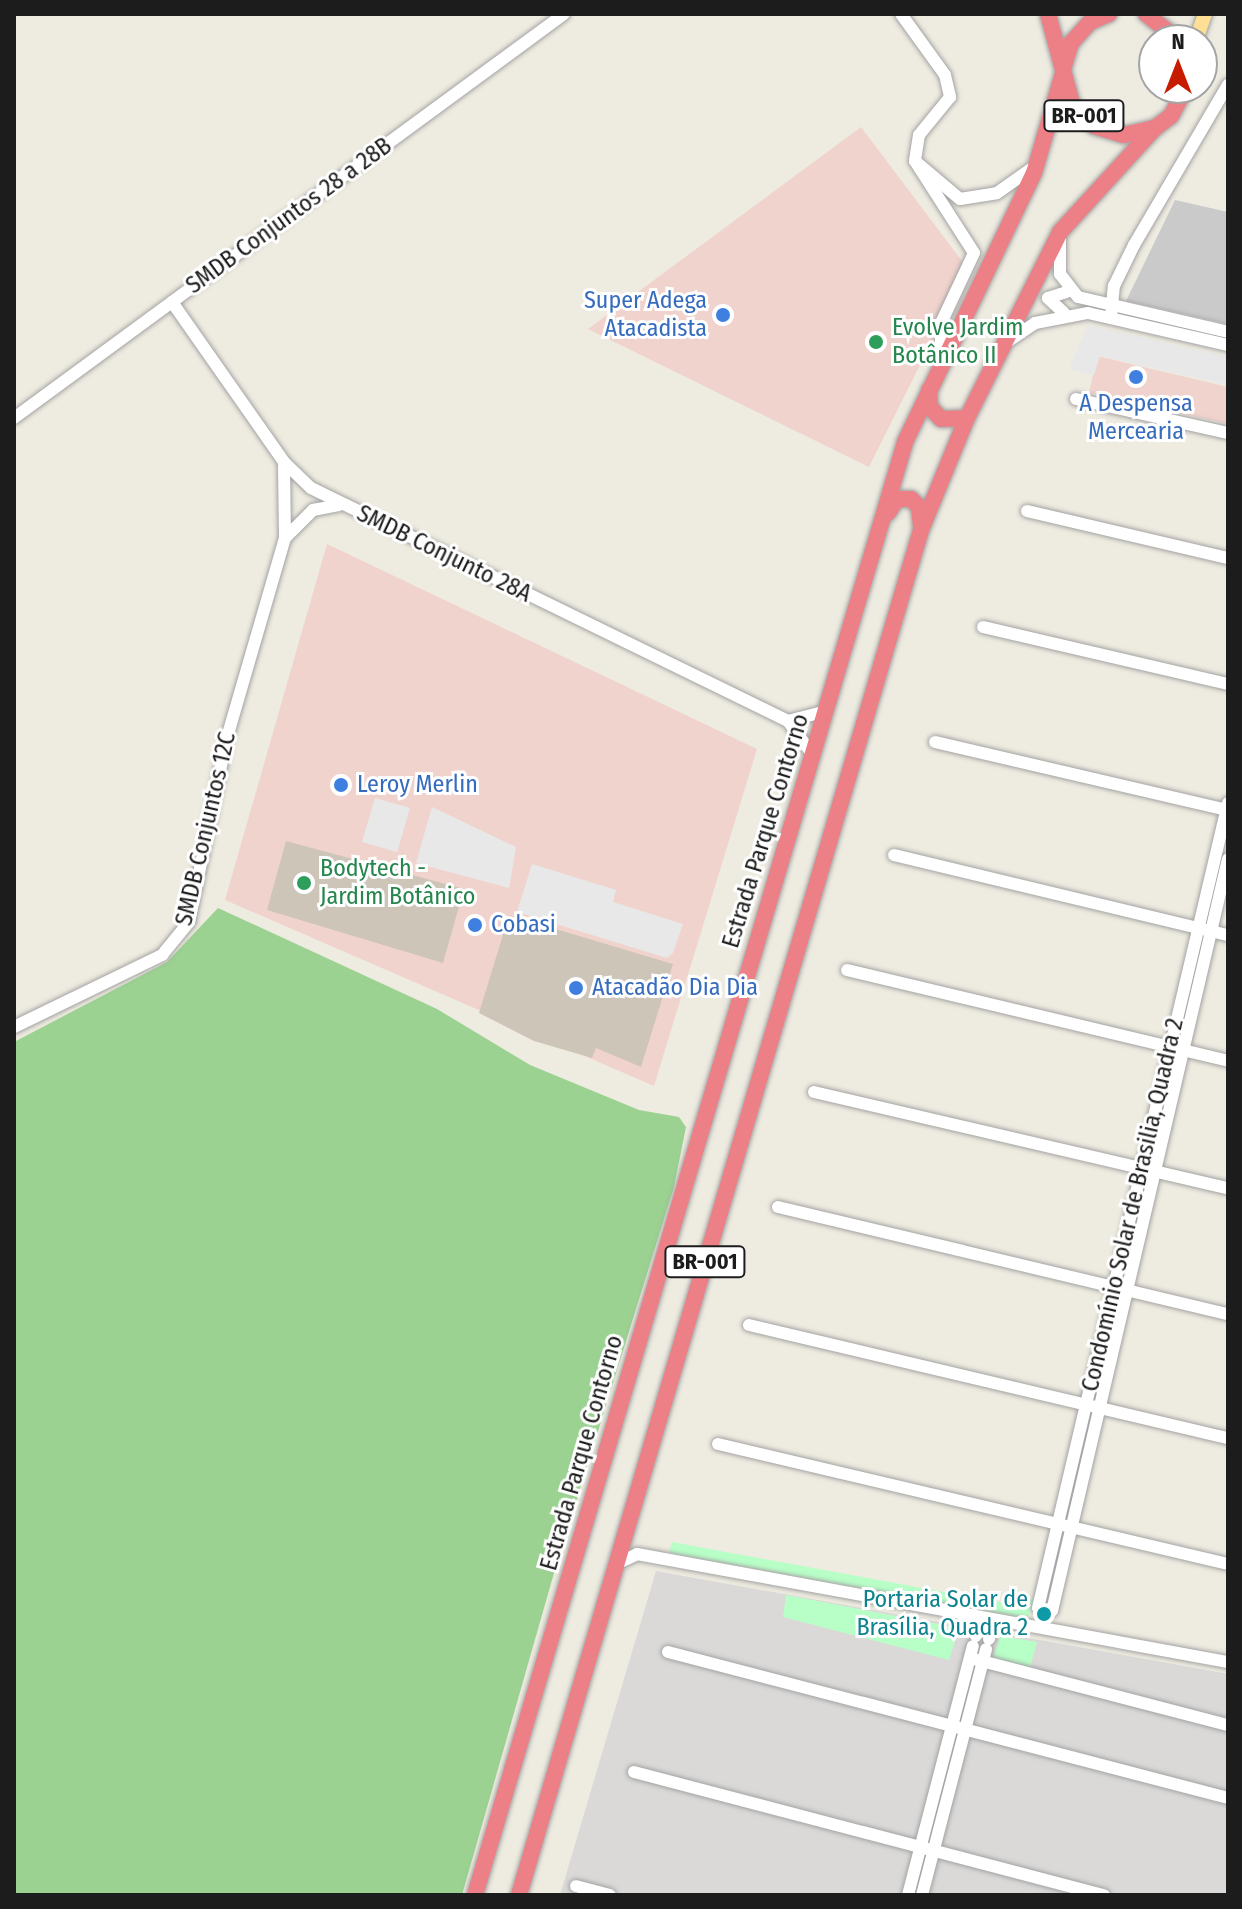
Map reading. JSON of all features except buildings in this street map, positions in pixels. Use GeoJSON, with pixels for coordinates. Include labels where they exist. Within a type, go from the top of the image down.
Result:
{"type":"FeatureCollection","features":[{"type":"Feature","properties":{"kind":"highway","name":"BR-001"},"geometry":{"type":"LineString","coordinates":[[1048,14],[1072,104],[1094,126],[1124,135],[1155,128]]}},
{"type":"Feature","properties":{"kind":"highway","name":"BR-001"},"geometry":{"type":"LineString","coordinates":[[1063,72],[1071,43],[1090,22],[1109,14]]}},
{"type":"Feature","properties":{"kind":"highway","name":"Estrada Parque Contorno"},"geometry":{"type":"LineString","coordinates":[[478,1895],[905,442],[1037,163],[1063,72]]}},
{"type":"Feature","properties":{"kind":"highway","name":"BR-001"},"geometry":{"type":"LineString","coordinates":[[517,1895],[921,530],[967,418],[1060,232],[1155,128],[1171,116],[1177,104]]}},
{"type":"Feature","properties":{"kind":"highway"},"geometry":{"type":"LineString","coordinates":[[929,388],[930,407],[941,419],[967,418]]}},
{"type":"Feature","properties":{"kind":"highway"},"geometry":{"type":"LineString","coordinates":[[883,522],[897,499],[911,499],[919,507],[921,530]]}},
{"type":"Feature","properties":{"kind":"street","name":"SMDB Conjuntos 28 a 28B"},"geometry":{"type":"LineString","coordinates":[[14,418],[564,14]]}},
{"type":"Feature","properties":{"kind":"street"},"geometry":{"type":"LineString","coordinates":[[901,14],[945,75],[950,97],[919,135],[915,161],[974,253],[941,323],[941,366]]}},
{"type":"Feature","properties":{"kind":"street"},"geometry":{"type":"LineString","coordinates":[[1111,318],[1134,245],[1228,85]]}},
{"type":"Feature","properties":{"kind":"street"},"geometry":{"type":"LineString","coordinates":[[915,161],[960,199],[997,193],[1037,163]]}},
{"type":"Feature","properties":{"kind":"street"},"geometry":{"type":"LineString","coordinates":[[1060,232],[1060,274],[1070,291]]}},
{"type":"Feature","properties":{"kind":"street"},"geometry":{"type":"LineString","coordinates":[[1064,313],[1048,298],[1070,291],[1228,332]]}},
{"type":"Feature","properties":{"kind":"street","name":"SMDB Conjunto 28A"},"geometry":{"type":"LineString","coordinates":[[172,302],[284,462],[311,488],[788,721]]}},
{"type":"Feature","properties":{"kind":"street"},"geometry":{"type":"LineString","coordinates":[[1005,344],[1035,323],[1064,313],[1111,318],[1228,345]]}},
{"type":"Feature","properties":{"kind":"street"},"geometry":{"type":"LineString","coordinates":[[1076,399],[1228,433]]}},
{"type":"Feature","properties":{"kind":"street","name":"SMDB Conjuntos 12C"},"geometry":{"type":"LineString","coordinates":[[14,1027],[162,955],[189,922],[226,741],[285,538],[284,462]]}},
{"type":"Feature","properties":{"kind":"street","name":"SMDB Conjuntos 12C"},"geometry":{"type":"LineString","coordinates":[[285,538],[313,510],[346,506]]}},
{"type":"Feature","properties":{"kind":"street"},"geometry":{"type":"LineString","coordinates":[[1027,511],[1228,558]]}},
{"type":"Feature","properties":{"kind":"street"},"geometry":{"type":"LineString","coordinates":[[983,627],[1228,684]]}},
{"type":"Feature","properties":{"kind":"street"},"geometry":{"type":"LineString","coordinates":[[788,721],[828,710]]}},
{"type":"Feature","properties":{"kind":"street"},"geometry":{"type":"LineString","coordinates":[[788,721],[806,737],[813,755]]}},
{"type":"Feature","properties":{"kind":"street"},"geometry":{"type":"LineString","coordinates":[[935,742],[1227,808]]}},
{"type":"Feature","properties":{"kind":"street","name":"Condomínio Solar de Brasilia, Quadra 2"},"geometry":{"type":"LineString","coordinates":[[1037,1614],[1086,1405],[1120,1289],[1177,1049],[1205,930],[1227,808]]}},
{"type":"Feature","properties":{"kind":"street"},"geometry":{"type":"LineString","coordinates":[[894,855],[1228,935]]}},
{"type":"Feature","properties":{"kind":"street","name":"Condomínio Solar de Brasilia, Quadra 2"},"geometry":{"type":"LineString","coordinates":[[1205,930],[1228,859]]}},
{"type":"Feature","properties":{"kind":"street"},"geometry":{"type":"LineString","coordinates":[[847,970],[1228,1061]]}},
{"type":"Feature","properties":{"kind":"street"},"geometry":{"type":"LineString","coordinates":[[814,1092],[1228,1188]]}},
{"type":"Feature","properties":{"kind":"street"},"geometry":{"type":"LineString","coordinates":[[778,1207],[1228,1314]]}},
{"type":"Feature","properties":{"kind":"street","name":"Condomínio Solar de Brasilia, Quadra 2"},"geometry":{"type":"LineString","coordinates":[[1051,1616],[1100,1408],[1120,1289]]}},
{"type":"Feature","properties":{"kind":"street"},"geometry":{"type":"LineString","coordinates":[[749,1325],[1228,1438]]}},
{"type":"Feature","properties":{"kind":"street"},"geometry":{"type":"LineString","coordinates":[[718,1444],[1228,1564]]}},
{"type":"Feature","properties":{"kind":"street"},"geometry":{"type":"LineString","coordinates":[[623,1539],[637,1554]]}},
{"type":"Feature","properties":{"kind":"street"},"geometry":{"type":"LineString","coordinates":[[616,1564],[637,1554],[987,1620],[1037,1614],[1051,1616],[1228,1662]]}},
{"type":"Feature","properties":{"kind":"street"},"geometry":{"type":"LineString","coordinates":[[1037,1614],[1051,1616]]}},
{"type":"Feature","properties":{"kind":"street"},"geometry":{"type":"LineString","coordinates":[[908,1895],[927,1849],[987,1620]]}},
{"type":"Feature","properties":{"kind":"street"},"geometry":{"type":"LineString","coordinates":[[980,1645],[1228,1725]]}},
{"type":"Feature","properties":{"kind":"street"},"geometry":{"type":"LineString","coordinates":[[668,1652],[1228,1798]]}},
{"type":"Feature","properties":{"kind":"street"},"geometry":{"type":"LineString","coordinates":[[634,1772],[1104,1895]]}},
{"type":"Feature","properties":{"kind":"street"},"geometry":{"type":"LineString","coordinates":[[922,1895],[927,1849]]}},
{"type":"Feature","properties":{"kind":"street"},"geometry":{"type":"LineString","coordinates":[[576,1886],[610,1895]]}},
{"type":"Feature","properties":{"kind":"shaded area"},"geometry":{"type":"Polygon","coordinates":[[[861,127],[968,269],[869,467],[588,329],[861,127]]]}},
{"type":"Feature","properties":{"kind":"shaded area"},"geometry":{"type":"Polygon","coordinates":[[[1175,200],[1228,212],[1228,324],[1126,301],[1175,200]]]}},
{"type":"Feature","properties":{"kind":"shaded area"},"geometry":{"type":"Polygon","coordinates":[[[1088,325],[1228,357],[1228,385],[1100,356],[1094,375],[1069,369],[1088,325]]]}},
{"type":"Feature","properties":{"kind":"shaded area"},"geometry":{"type":"Polygon","coordinates":[[[1097,356],[1228,387],[1228,424],[1089,393],[1097,356]]]}},
{"type":"Feature","properties":{"kind":"shaded area"},"geometry":{"type":"Polygon","coordinates":[[[327,544],[757,749],[654,1086],[225,900],[327,544]]]}},
{"type":"Feature","properties":{"kind":"shaded area"},"geometry":{"type":"Polygon","coordinates":[[[375,798],[410,808],[397,852],[362,842],[375,798]]]}},
{"type":"Feature","properties":{"kind":"shaded area"},"geometry":{"type":"Polygon","coordinates":[[[432,807],[516,847],[509,888],[416,863],[432,807]]]}},
{"type":"Feature","properties":{"kind":"shaded area"},"geometry":{"type":"Polygon","coordinates":[[[532,864],[616,890],[613,902],[683,924],[673,953],[667,958],[517,912],[532,864]]]}},
{"type":"Feature","properties":{"kind":"shaded area"},"geometry":{"type":"Polygon","coordinates":[[[656,1571],[1228,1674],[1228,1895],[560,1895],[656,1571]]]}},
{"type":"Feature","properties":{"kind":"green space"},"geometry":{"type":"Polygon","coordinates":[[[218,908],[437,1009],[530,1065],[639,1110],[679,1117],[686,1127],[674,1187],[556,1566],[462,1895],[14,1895],[14,1042],[167,962],[218,908]]]}},
{"type":"Feature","properties":{"kind":"green space"},"geometry":{"type":"Polygon","coordinates":[[[672,1542],[1020,1606],[1034,1598],[1028,1617],[1019,1617],[669,1553],[672,1542]]]}},
{"type":"Feature","properties":{"kind":"green space"},"geometry":{"type":"Polygon","coordinates":[[[786,1595],[959,1628],[949,1660],[783,1617],[786,1595]]]}},
{"type":"Feature","properties":{"kind":"green space"},"geometry":{"type":"Polygon","coordinates":[[[1000,1636],[1037,1642],[1030,1668],[993,1659],[1000,1636]]]}},
{"type":"Feature","properties":{"kind":"place","name":"Super Adega Atacadista"},"geometry":{"type":"Point","coordinates":[723,315]}},
{"type":"Feature","properties":{"kind":"place","name":"Evolve Jardim Botânico II"},"geometry":{"type":"Point","coordinates":[876,342]}},
{"type":"Feature","properties":{"kind":"place","name":"A Despensa Mercearia"},"geometry":{"type":"Point","coordinates":[1136,377]}},
{"type":"Feature","properties":{"kind":"place","name":"Leroy Merlin"},"geometry":{"type":"Point","coordinates":[341,785]}},
{"type":"Feature","properties":{"kind":"place","name":"Bodytech - Jardim Botânico"},"geometry":{"type":"Point","coordinates":[304,883]}},
{"type":"Feature","properties":{"kind":"place","name":"Cobasi"},"geometry":{"type":"Point","coordinates":[475,925]}},
{"type":"Feature","properties":{"kind":"place","name":"Atacadão Dia Dia"},"geometry":{"type":"Point","coordinates":[576,988]}},
{"type":"Feature","properties":{"kind":"place","name":"Portaria Solar de Brasília, Quadra 2"},"geometry":{"type":"Point","coordinates":[1044,1614]}}]}
